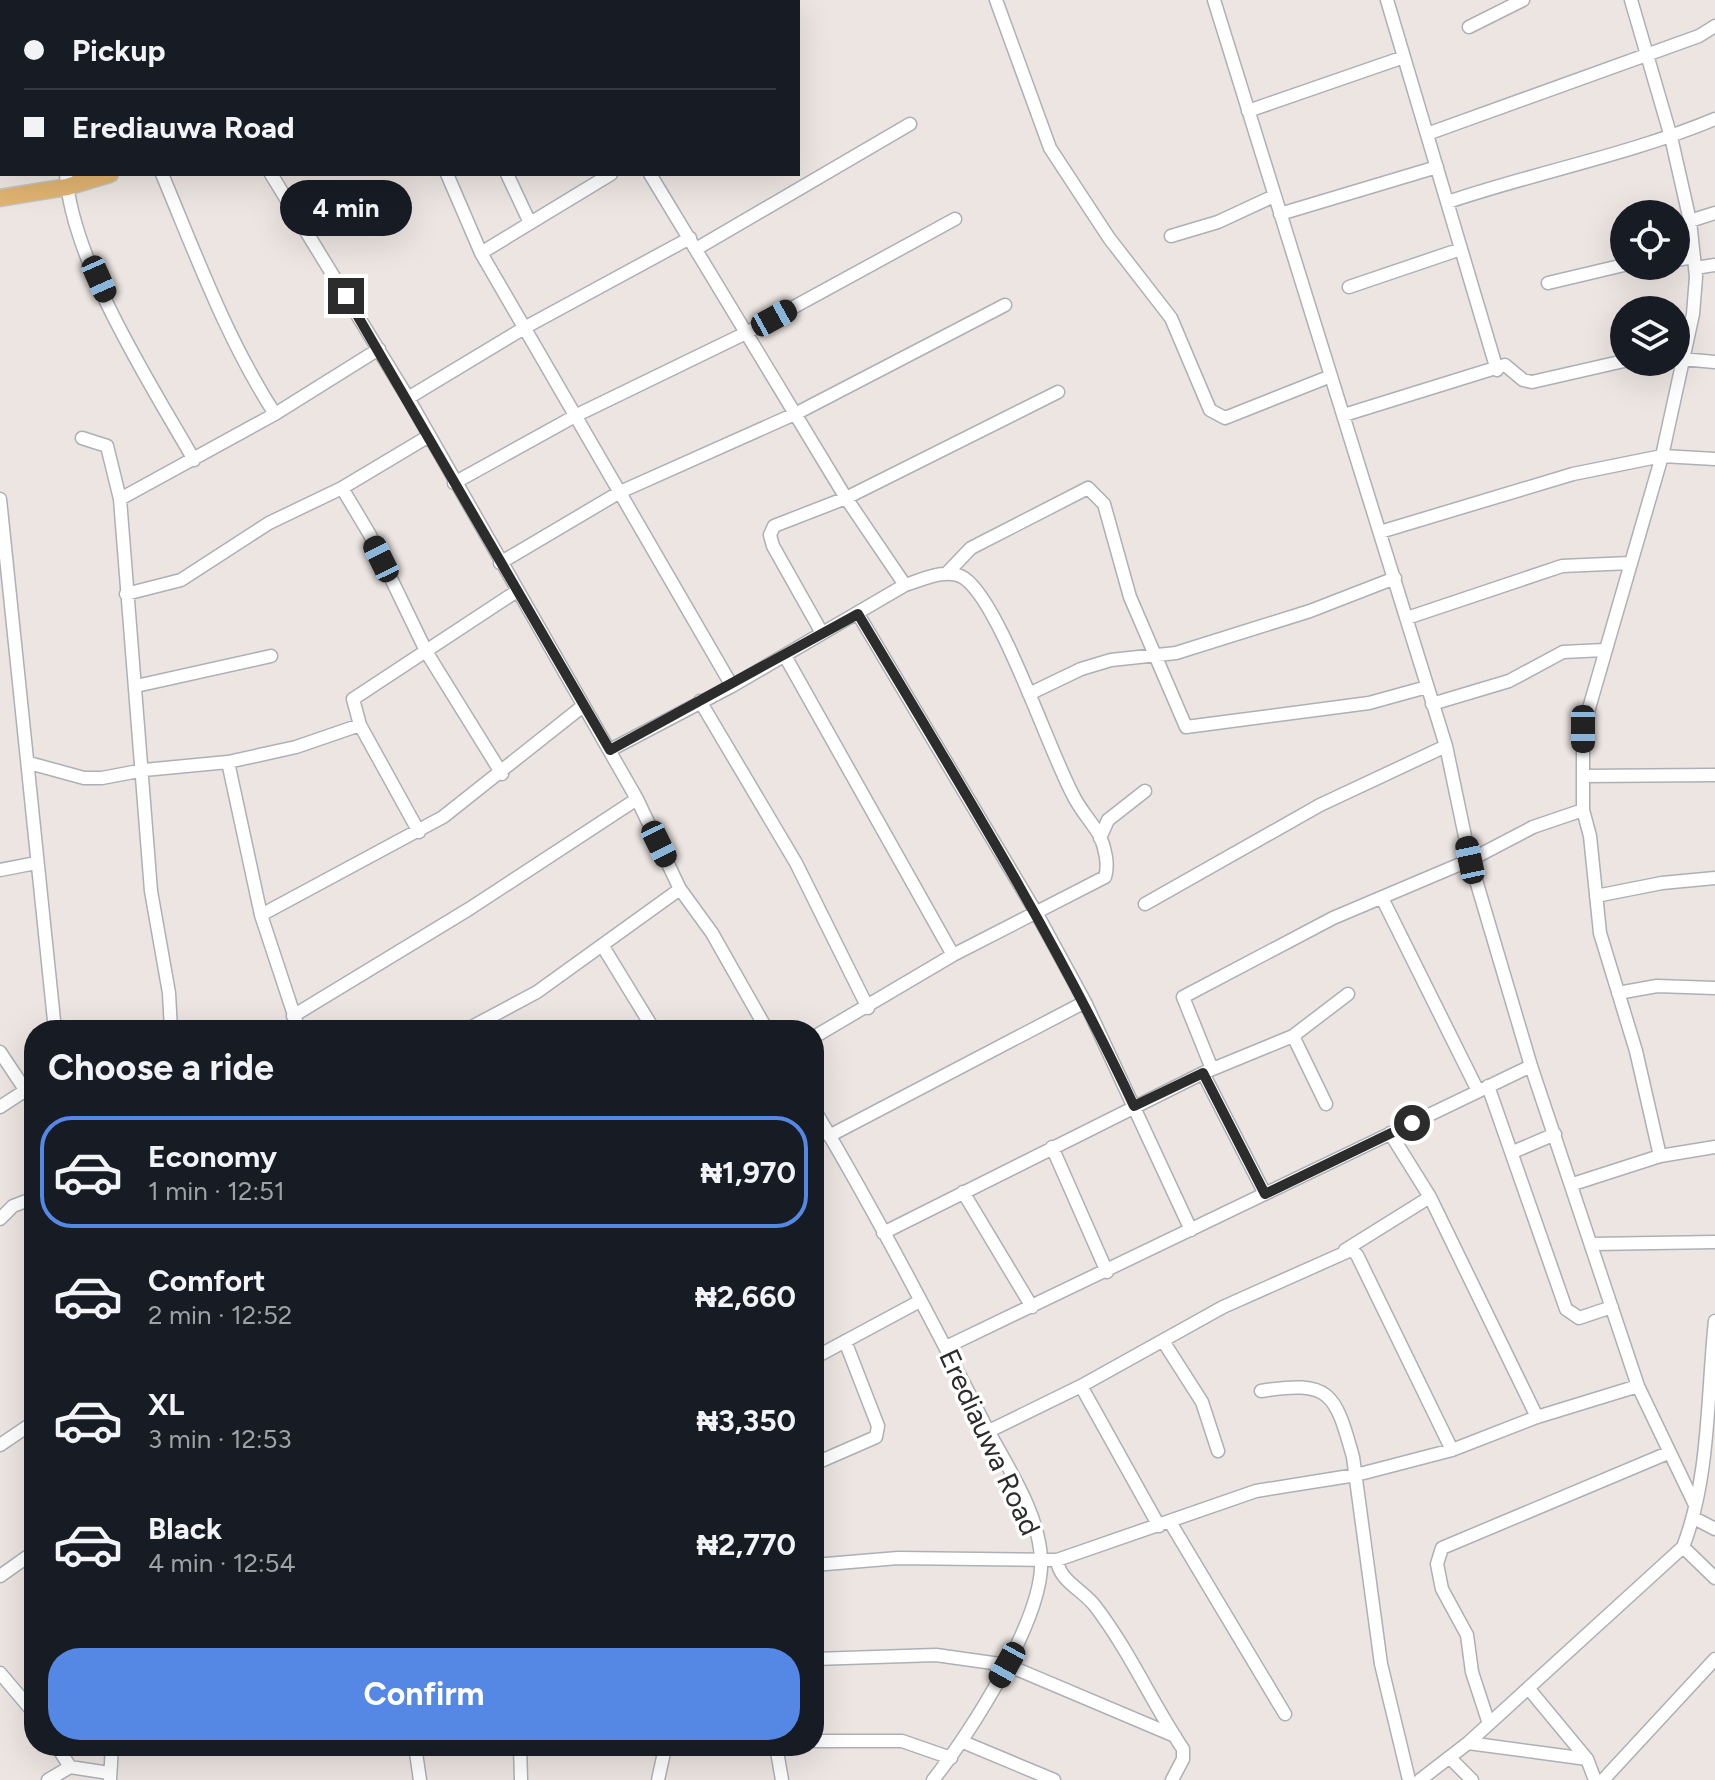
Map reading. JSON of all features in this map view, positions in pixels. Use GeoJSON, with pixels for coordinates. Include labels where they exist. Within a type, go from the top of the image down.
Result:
{"type":"FeatureCollection","features":[{"type":"Feature","properties":{"kind":"main road"},"geometry":{"type":"LineString","coordinates":[[0,198],[67,180],[96,176]]}},
{"type":"Feature","properties":{"kind":"street"},"geometry":{"type":"LineString","coordinates":[[996,0],[1050,148],[1109,238],[1171,318],[1210,410],[1225,418],[1331,376]]}},
{"type":"Feature","properties":{"kind":"street"},"geometry":{"type":"LineString","coordinates":[[1214,0],[1446,746],[1470,860],[1531,1066],[1573,1184],[1638,1386],[1694,1512],[1715,1529]]}},
{"type":"Feature","properties":{"kind":"street"},"geometry":{"type":"LineString","coordinates":[[1387,0],[1497,370]]}},
{"type":"Feature","properties":{"kind":"street"},"geometry":{"type":"LineString","coordinates":[[1469,27],[1523,0]]}},
{"type":"Feature","properties":{"kind":"street"},"geometry":{"type":"LineString","coordinates":[[1631,0],[1671,137],[1685,200]]}},
{"type":"Feature","properties":{"kind":"street"},"geometry":{"type":"LineString","coordinates":[[1427,134],[1699,36],[1715,26]]}},
{"type":"Feature","properties":{"kind":"street"},"geometry":{"type":"LineString","coordinates":[[1248,111],[1404,57]]}},
{"type":"Feature","properties":{"kind":"street"},"geometry":{"type":"LineString","coordinates":[[1448,202],[1510,181],[1671,137],[1715,119]]}},
{"type":"Feature","properties":{"kind":"street"},"geometry":{"type":"LineString","coordinates":[[408,398],[524,328],[693,244],[910,124]]}},
{"type":"Feature","properties":{"kind":"street"},"geometry":{"type":"LineString","coordinates":[[1280,214],[1437,167]]}},
{"type":"Feature","properties":{"kind":"street"},"geometry":{"type":"LineString","coordinates":[[163,176],[204,274],[258,387],[275,414]]}},
{"type":"Feature","properties":{"kind":"street"},"geometry":{"type":"LineString","coordinates":[[272,176],[408,398],[454,483],[610,750],[680,889],[712,933],[761,1020]]}},
{"type":"Feature","properties":{"kind":"street"},"geometry":{"type":"LineString","coordinates":[[448,176],[481,253],[732,686]]}},
{"type":"Feature","properties":{"kind":"street"},"geometry":{"type":"LineString","coordinates":[[508,176],[530,223]]}},
{"type":"Feature","properties":{"kind":"street"},"geometry":{"type":"LineString","coordinates":[[481,253],[608,176]]}},
{"type":"Feature","properties":{"kind":"street"},"geometry":{"type":"LineString","coordinates":[[651,176],[846,498],[905,585]]}},
{"type":"Feature","properties":{"kind":"street"},"geometry":{"type":"LineString","coordinates":[[67,180],[74,217],[109,302],[194,460]]}},
{"type":"Feature","properties":{"kind":"street"},"geometry":{"type":"LineString","coordinates":[[1171,236],[1218,222],[1274,196]]}},
{"type":"Feature","properties":{"kind":"street"},"geometry":{"type":"LineString","coordinates":[[1690,324],[1694,263],[1690,221],[1715,213]]}},
{"type":"Feature","properties":{"kind":"street"},"geometry":{"type":"LineString","coordinates":[[454,483],[577,415],[748,332],[955,219]]}},
{"type":"Feature","properties":{"kind":"street"},"geometry":{"type":"LineString","coordinates":[[1349,287],[1461,249]]}},
{"type":"Feature","properties":{"kind":"street"},"geometry":{"type":"LineString","coordinates":[[1690,262],[1715,265]]}},
{"type":"Feature","properties":{"kind":"street"},"geometry":{"type":"LineString","coordinates":[[1548,283],[1610,268]]}},
{"type":"Feature","properties":{"kind":"street"},"geometry":{"type":"LineString","coordinates":[[500,563],[620,492],[797,413],[1005,305]]}},
{"type":"Feature","properties":{"kind":"street"},"geometry":{"type":"LineString","coordinates":[[120,499],[275,414],[379,349]]}},
{"type":"Feature","properties":{"kind":"street"},"geometry":{"type":"LineString","coordinates":[[1690,356],[1715,362]]}},
{"type":"Feature","properties":{"kind":"street"},"geometry":{"type":"LineString","coordinates":[[1344,415],[1509,365],[1523,380],[1532,382],[1610,364]]}},
{"type":"Feature","properties":{"kind":"street"},"geometry":{"type":"LineString","coordinates":[[1660,1156],[1636,1051],[1600,933],[1583,810],[1583,729],[1662,456],[1677,376]]}},
{"type":"Feature","properties":{"kind":"street"},"geometry":{"type":"LineString","coordinates":[[822,633],[770,535],[774,526],[846,498],[1058,392]]}},
{"type":"Feature","properties":{"kind":"street"},"geometry":{"type":"LineString","coordinates":[[126,594],[181,580],[269,523],[342,488],[429,436]]}},
{"type":"Feature","properties":{"kind":"street"},"geometry":{"type":"LineString","coordinates":[[82,438],[107,446],[120,499],[126,594],[144,770],[151,891],[169,993],[170,1020]]}},
{"type":"Feature","properties":{"kind":"street"},"geometry":{"type":"LineString","coordinates":[[1380,532],[1573,474],[1662,456],[1715,459]]}},
{"type":"Feature","properties":{"kind":"street"},"geometry":{"type":"LineString","coordinates":[[342,488],[370,535],[427,653],[502,774]]}},
{"type":"Feature","properties":{"kind":"street"},"geometry":{"type":"LineString","coordinates":[[610,750],[732,686],[905,585],[947,573],[971,548],[1088,488],[1104,504],[1130,597],[1179,717],[1191,728],[1369,703],[1427,687]]}},
{"type":"Feature","properties":{"kind":"street"},"geometry":{"type":"LineString","coordinates":[[0,499],[6,620],[29,763],[36,863],[54,1020]]}},
{"type":"Feature","properties":{"kind":"street"},"geometry":{"type":"LineString","coordinates":[[1407,618],[1562,566],[1630,563]]}},
{"type":"Feature","properties":{"kind":"street"},"geometry":{"type":"LineString","coordinates":[[824,1032],[953,955],[1105,877],[1108,868],[1100,838],[1073,796],[1029,694],[987,608],[967,580],[947,573]]}},
{"type":"Feature","properties":{"kind":"street"},"geometry":{"type":"LineString","coordinates":[[1029,694],[1081,669],[1111,660],[1176,653],[1310,611],[1395,578]]}},
{"type":"Feature","properties":{"kind":"street"},"geometry":{"type":"LineString","coordinates":[[419,832],[360,725],[353,699],[517,591]]}},
{"type":"Feature","properties":{"kind":"street"},"geometry":{"type":"LineString","coordinates":[[858,614],[1037,914],[1085,1002],[1191,1230]]}},
{"type":"Feature","properties":{"kind":"street"},"geometry":{"type":"LineString","coordinates":[[1432,704],[1509,681],[1563,652],[1604,650]]}},
{"type":"Feature","properties":{"kind":"street"},"geometry":{"type":"LineString","coordinates":[[136,686],[271,656]]}},
{"type":"Feature","properties":{"kind":"street"},"geometry":{"type":"LineString","coordinates":[[785,656],[953,955]]}},
{"type":"Feature","properties":{"kind":"street"},"geometry":{"type":"LineString","coordinates":[[700,701],[796,863],[868,1008]]}},
{"type":"Feature","properties":{"kind":"street"},"geometry":{"type":"LineString","coordinates":[[261,915],[419,832],[502,774],[583,706]]}},
{"type":"Feature","properties":{"kind":"street"},"geometry":{"type":"LineString","coordinates":[[29,763],[84,778],[102,778],[144,770],[228,762],[296,747],[360,725]]}},
{"type":"Feature","properties":{"kind":"street"},"geometry":{"type":"LineString","coordinates":[[1145,904],[1320,805],[1446,746]]}},
{"type":"Feature","properties":{"kind":"street"},"geometry":{"type":"LineString","coordinates":[[228,762],[261,915],[295,1020]]}},
{"type":"Feature","properties":{"kind":"street"},"geometry":{"type":"LineString","coordinates":[[1583,776],[1715,775]]}},
{"type":"Feature","properties":{"kind":"street"},"geometry":{"type":"LineString","coordinates":[[1100,838],[1108,820],[1145,791]]}},
{"type":"Feature","properties":{"kind":"street"},"geometry":{"type":"LineString","coordinates":[[293,1016],[469,909],[637,799]]}},
{"type":"Feature","properties":{"kind":"street"},"geometry":{"type":"LineString","coordinates":[[1265,1194],[1208,1071],[1183,997],[1333,918],[1470,860],[1533,827],[1583,810]]}},
{"type":"Feature","properties":{"kind":"street"},"geometry":{"type":"LineString","coordinates":[[0,870],[36,863]]}},
{"type":"Feature","properties":{"kind":"street"},"geometry":{"type":"LineString","coordinates":[[1596,896],[1662,883],[1715,878]]}},
{"type":"Feature","properties":{"kind":"street"},"geometry":{"type":"LineString","coordinates":[[485,1020],[537,992],[680,889]]}},
{"type":"Feature","properties":{"kind":"street"},"geometry":{"type":"LineString","coordinates":[[1382,898],[1513,1152],[1566,1309],[1579,1318],[1612,1307]]}},
{"type":"Feature","properties":{"kind":"street"},"geometry":{"type":"LineString","coordinates":[[602,945],[648,1020]]}},
{"type":"Feature","properties":{"kind":"street"},"geometry":{"type":"LineString","coordinates":[[1618,993],[1657,986],[1715,988]]}},
{"type":"Feature","properties":{"kind":"street"},"geometry":{"type":"LineString","coordinates":[[883,1233],[1134,1106],[1293,1036],[1348,994]]}},
{"type":"Feature","properties":{"kind":"street"},"geometry":{"type":"LineString","coordinates":[[824,1128],[930,1080],[1085,1002]]}},
{"type":"Feature","properties":{"kind":"street"},"geometry":{"type":"LineString","coordinates":[[1293,1036],[1326,1104]]}},
{"type":"Feature","properties":{"kind":"street"},"geometry":{"type":"LineString","coordinates":[[0,1052],[24,1087]]}},
{"type":"Feature","properties":{"kind":"street"},"geometry":{"type":"LineString","coordinates":[[946,1347],[1531,1066]]}},
{"type":"Feature","properties":{"kind":"street"},"geometry":{"type":"LineString","coordinates":[[0,1107],[24,1091]]}},
{"type":"Feature","properties":{"kind":"street","name":"Erediauwa Road"},"geometry":{"type":"LineString","coordinates":[[824,1132],[946,1347],[989,1431],[1027,1507],[1041,1559],[1035,1594],[1007,1665],[963,1742],[933,1780]]}},
{"type":"Feature","properties":{"kind":"street"},"geometry":{"type":"LineString","coordinates":[[1390,1133],[1430,1197],[1537,1417]]}},
{"type":"Feature","properties":{"kind":"street"},"geometry":{"type":"LineString","coordinates":[[1513,1152],[1555,1134]]}},
{"type":"Feature","properties":{"kind":"street"},"geometry":{"type":"LineString","coordinates":[[1052,1147],[1107,1272]]}},
{"type":"Feature","properties":{"kind":"street"},"geometry":{"type":"LineString","coordinates":[[1573,1184],[1660,1156],[1715,1147]]}},
{"type":"Feature","properties":{"kind":"street"},"geometry":{"type":"LineString","coordinates":[[963,1192],[1032,1307]]}},
{"type":"Feature","properties":{"kind":"street"},"geometry":{"type":"LineString","coordinates":[[989,1431],[1081,1386],[1223,1307],[1345,1250],[1430,1197]]}},
{"type":"Feature","properties":{"kind":"street"},"geometry":{"type":"LineString","coordinates":[[0,1219],[13,1206],[24,1202]]}},
{"type":"Feature","properties":{"kind":"street"},"geometry":{"type":"LineString","coordinates":[[1593,1244],[1715,1242]]}},
{"type":"Feature","properties":{"kind":"street"},"geometry":{"type":"LineString","coordinates":[[1345,1250],[1357,1255],[1452,1450]]}},
{"type":"Feature","properties":{"kind":"street"},"geometry":{"type":"LineString","coordinates":[[824,1353],[920,1301]]}},
{"type":"Feature","properties":{"kind":"street"},"geometry":{"type":"LineString","coordinates":[[1420,1780],[1529,1689],[1683,1547],[1694,1512],[1710,1399],[1715,1321]]}},
{"type":"Feature","properties":{"kind":"street"},"geometry":{"type":"LineString","coordinates":[[824,1460],[876,1437],[878,1426],[845,1341]]}},
{"type":"Feature","properties":{"kind":"street"},"geometry":{"type":"LineString","coordinates":[[1163,1341],[1202,1402],[1218,1451]]}},
{"type":"Feature","properties":{"kind":"street"},"geometry":{"type":"LineString","coordinates":[[1261,1391],[1302,1384],[1320,1389],[1330,1397],[1345,1427],[1356,1475],[1381,1664],[1409,1780]]}},
{"type":"Feature","properties":{"kind":"street"},"geometry":{"type":"LineString","coordinates":[[1081,1386],[1285,1714]]}},
{"type":"Feature","properties":{"kind":"street"},"geometry":{"type":"LineString","coordinates":[[824,1564],[898,1558],[1057,1560],[1256,1491],[1356,1475],[1452,1450],[1537,1417],[1638,1386]]}},
{"type":"Feature","properties":{"kind":"street"},"geometry":{"type":"LineString","coordinates":[[0,1445],[24,1429]]}},
{"type":"Feature","properties":{"kind":"street"},"geometry":{"type":"LineString","coordinates":[[1489,1724],[1472,1672],[1467,1635],[1442,1589],[1437,1564],[1442,1548],[1668,1453]]}},
{"type":"Feature","properties":{"kind":"street"},"geometry":{"type":"LineString","coordinates":[[1683,1547],[1715,1578]]}},
{"type":"Feature","properties":{"kind":"street"},"geometry":{"type":"LineString","coordinates":[[0,1576],[24,1559]]}},
{"type":"Feature","properties":{"kind":"street"},"geometry":{"type":"LineString","coordinates":[[1057,1560],[1064,1578],[1088,1596],[1104,1618],[1183,1749],[1183,1759],[1172,1780]]}},
{"type":"Feature","properties":{"kind":"street"},"geometry":{"type":"LineString","coordinates":[[824,1659],[936,1655],[1007,1665],[1175,1736]]}},
{"type":"Feature","properties":{"kind":"street"},"geometry":{"type":"LineString","coordinates":[[1603,1780],[1715,1659]]}},
{"type":"Feature","properties":{"kind":"street"},"geometry":{"type":"LineString","coordinates":[[2,1682],[24,1703]]}},
{"type":"Feature","properties":{"kind":"street"},"geometry":{"type":"LineString","coordinates":[[1529,1689],[1587,1759],[1595,1780]]}},
{"type":"Feature","properties":{"kind":"street"},"geometry":{"type":"LineString","coordinates":[[824,1741],[902,1741],[951,1758]]}},
{"type":"Feature","properties":{"kind":"street"},"geometry":{"type":"LineString","coordinates":[[963,1742],[1054,1780]]}},
{"type":"Feature","properties":{"kind":"street"},"geometry":{"type":"LineString","coordinates":[[1468,1743],[1587,1759]]}},
{"type":"Feature","properties":{"kind":"street"},"geometry":{"type":"LineString","coordinates":[[63,1756],[70,1767]]}},
{"type":"Feature","properties":{"kind":"street"},"geometry":{"type":"LineString","coordinates":[[48,1780],[70,1767],[110,1776],[111,1756]]}},
{"type":"Feature","properties":{"kind":"street"},"geometry":{"type":"LineString","coordinates":[[416,1756],[420,1780]]}},
{"type":"Feature","properties":{"kind":"street"},"geometry":{"type":"LineString","coordinates":[[520,1756],[521,1780]]}},
{"type":"Feature","properties":{"kind":"street"},"geometry":{"type":"LineString","coordinates":[[658,1780],[663,1756]]}},
{"type":"Feature","properties":{"kind":"street"},"geometry":{"type":"LineString","coordinates":[[778,1756],[782,1780]]}},
{"type":"Feature","properties":{"kind":"street"},"geometry":{"type":"LineString","coordinates":[[1450,1758],[1472,1780]]}},
{"type":"Feature","properties":{"kind":"route"},"geometry":{"type":"LineString","coordinates":[[346,296],[610,750],[732,686],[858,614],[1037,914],[1085,1002],[1134,1106],[1203,1073],[1265,1194],[1412,1123]]}}]}
